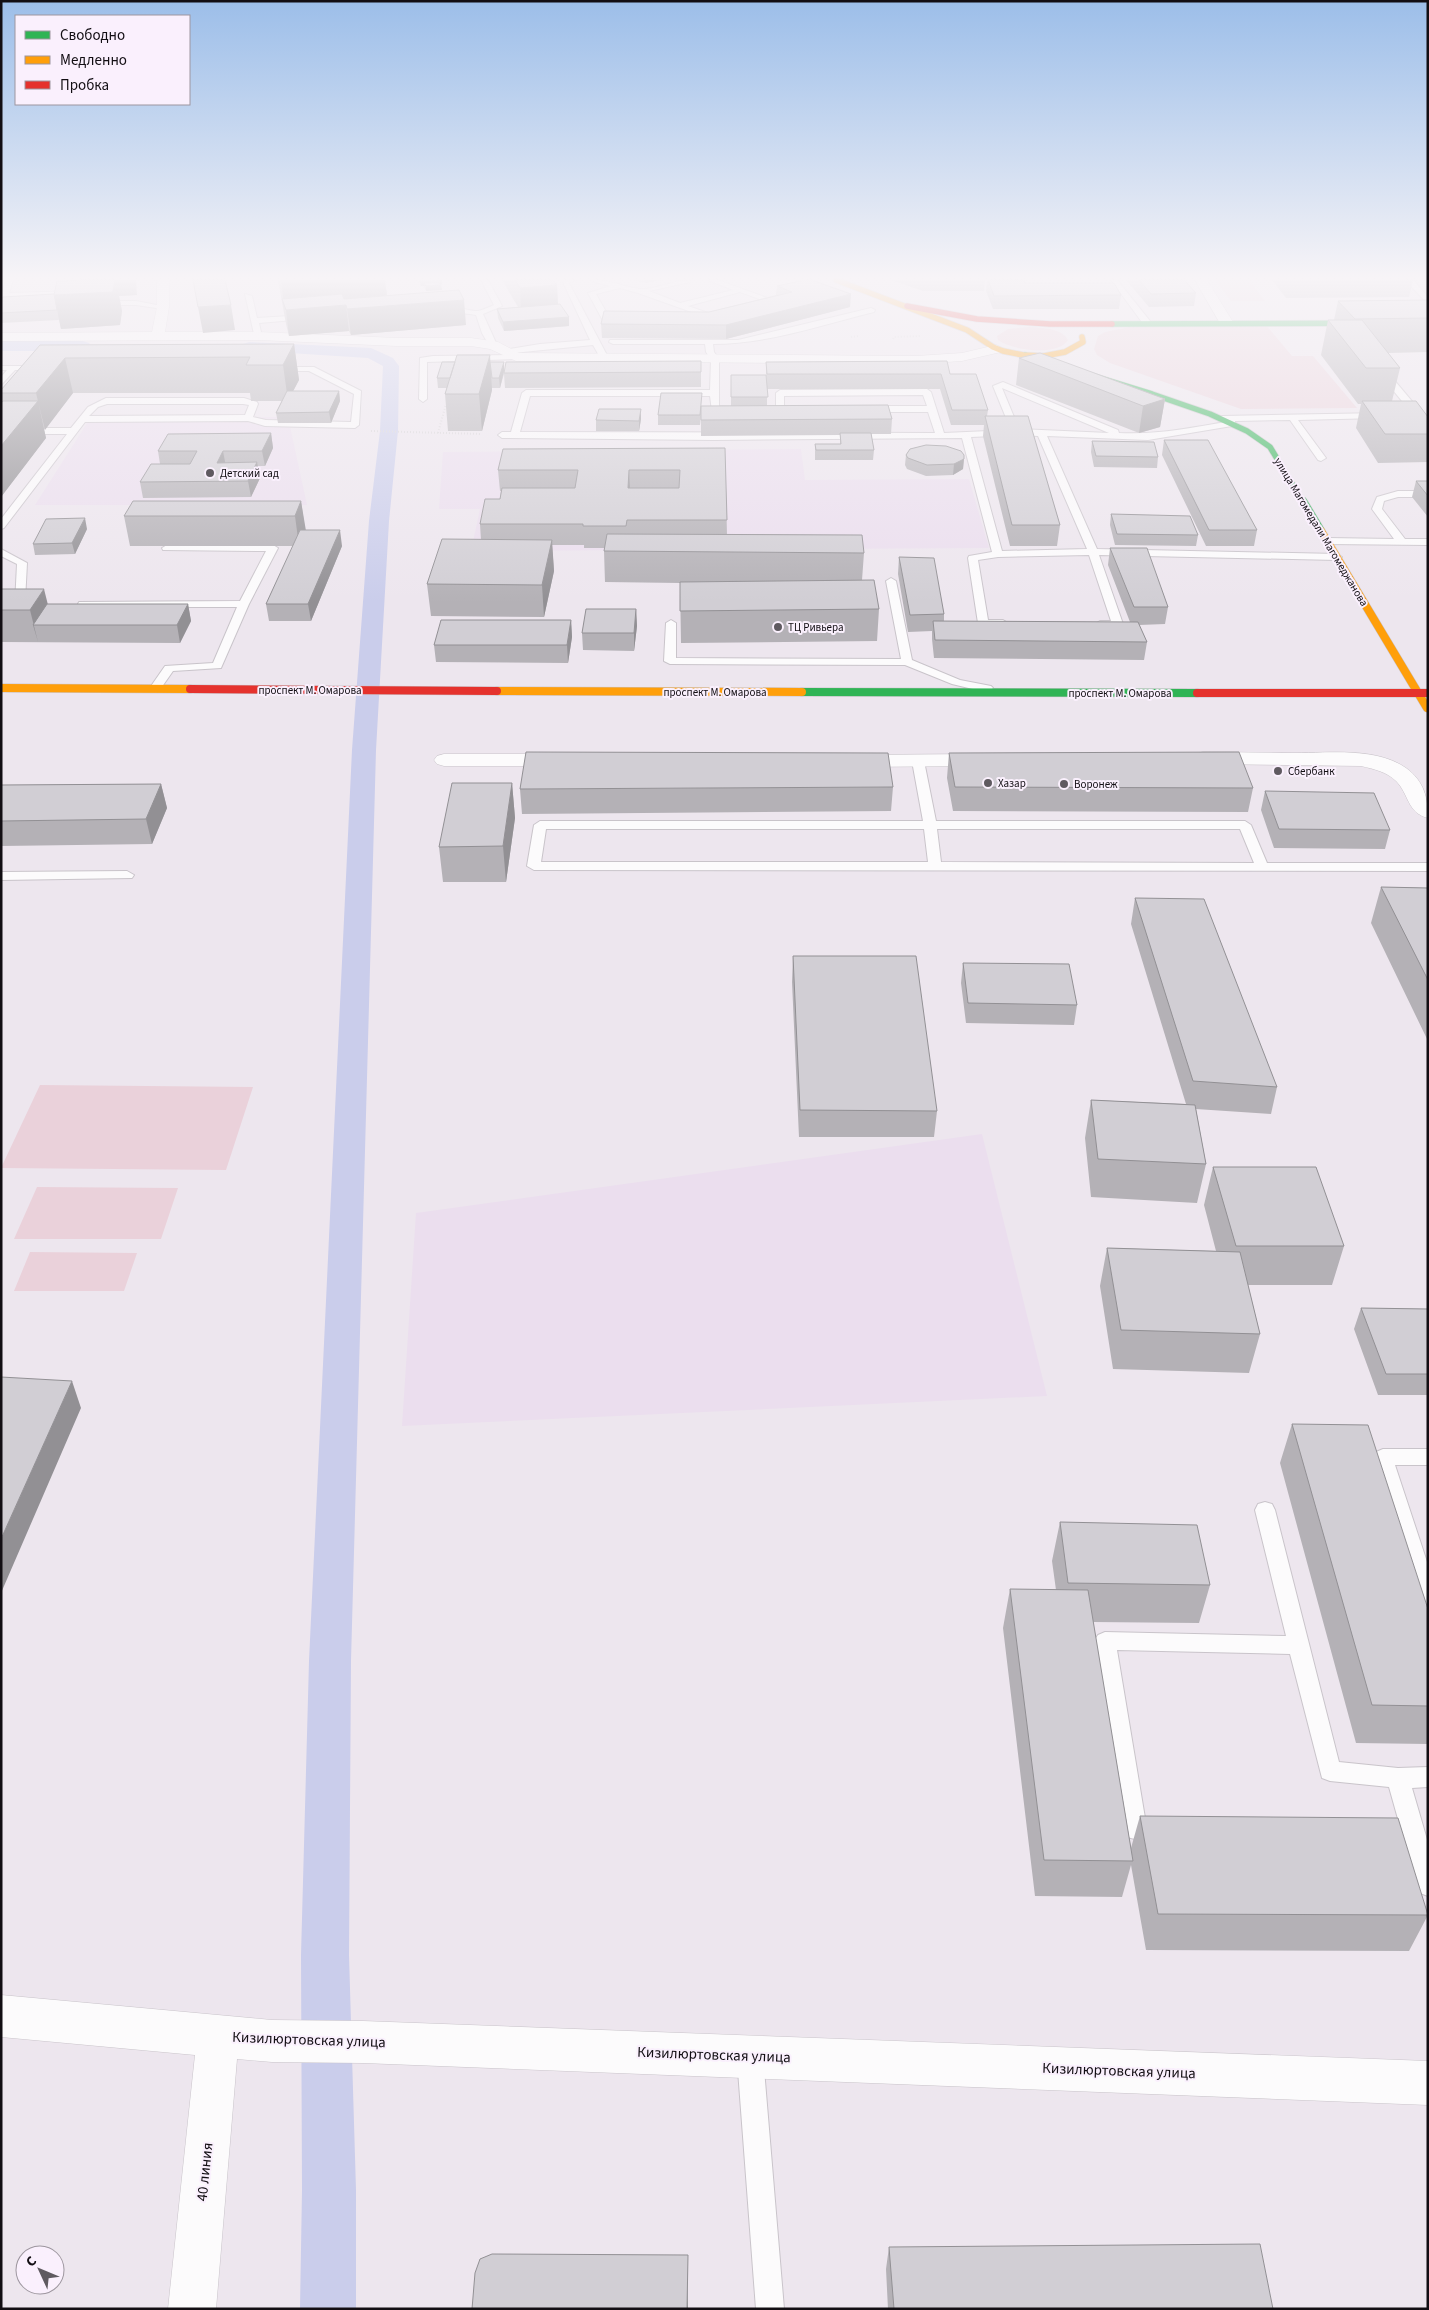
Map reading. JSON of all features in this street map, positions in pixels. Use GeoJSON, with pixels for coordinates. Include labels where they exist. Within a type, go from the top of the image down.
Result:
{"type":"FeatureCollection","features":[{"type":"Feature","properties":{"kind":"main road","name":"улица Магомедали Магомеджанова"},"geometry":{"type":"LineString","coordinates":[[1134,388],[1227,421],[1260,439],[1270,447],[1424,703]]}},
{"type":"Feature","properties":{"kind":"main road","name":"проспект М. Омарова"},"geometry":{"type":"LineString","coordinates":[[1,688],[1101,694],[1424,703]]}},
{"type":"Feature","properties":{"kind":"street"},"geometry":{"type":"LineString","coordinates":[[1183,758],[1360,760],[1380,764],[1397,770],[1408,780],[1421,807],[1428,812]]}},
{"type":"Feature","properties":{"kind":"street"},"geometry":{"type":"LineString","coordinates":[[830,761],[1008,759]]}},
{"type":"Feature","properties":{"kind":"street"},"geometry":{"type":"LineString","coordinates":[[444,760],[582,760]]}},
{"type":"Feature","properties":{"kind":"street","name":"Кизилюртовская улица"},"geometry":{"type":"LineString","coordinates":[[1,2016],[272,2041],[363,2042],[1428,2083]]}},
{"type":"Feature","properties":{"kind":"street","name":"40 линия"},"geometry":{"type":"LineString","coordinates":[[192,2309],[218,2036]]}},
{"type":"Feature","properties":{"kind":"lane"},"geometry":{"type":"LineString","coordinates":[[83,419],[248,418],[265,423],[355,425],[358,393],[348,388]]}},
{"type":"Feature","properties":{"kind":"lane"},"geometry":{"type":"LineString","coordinates":[[423,388],[423,399]]}},
{"type":"Feature","properties":{"kind":"lane"},"geometry":{"type":"LineString","coordinates":[[714,388],[715,409],[743,409]]}},
{"type":"Feature","properties":{"kind":"lane"},"geometry":{"type":"LineString","coordinates":[[998,388],[1016,432]]}},
{"type":"Feature","properties":{"kind":"lane"},"geometry":{"type":"LineString","coordinates":[[1010,388],[1126,436]]}},
{"type":"Feature","properties":{"kind":"lane"},"geometry":{"type":"LineString","coordinates":[[1397,388],[1418,414]]}},
{"type":"Feature","properties":{"kind":"lane"},"geometry":{"type":"LineString","coordinates":[[780,409],[780,393],[926,392],[940,436]]}},
{"type":"Feature","properties":{"kind":"lane"},"geometry":{"type":"LineString","coordinates":[[515,435],[526,393],[714,393]]}},
{"type":"Feature","properties":{"kind":"lane"},"geometry":{"type":"LineString","coordinates":[[1,526],[94,404],[106,401],[244,401],[254,404],[248,418]]}},
{"type":"Feature","properties":{"kind":"lane"},"geometry":{"type":"LineString","coordinates":[[856,409],[932,409]]}},
{"type":"Feature","properties":{"kind":"lane"},"geometry":{"type":"LineString","coordinates":[[502,435],[836,438],[1016,432],[1126,436],[1170,435],[1227,421],[1389,414]]}},
{"type":"Feature","properties":{"kind":"lane"},"geometry":{"type":"LineString","coordinates":[[1399,414],[1428,414]]}},
{"type":"Feature","properties":{"kind":"lane"},"geometry":{"type":"LineString","coordinates":[[1292,417],[1321,458]]}},
{"type":"Feature","properties":{"kind":"lane"},"geometry":{"type":"LineString","coordinates":[[1298,425],[1386,425]]}},
{"type":"Feature","properties":{"kind":"lane"},"geometry":{"type":"LineString","coordinates":[[1,431],[74,431]]}},
{"type":"Feature","properties":{"kind":"lane"},"geometry":{"type":"LineString","coordinates":[[1041,432],[1093,552],[1118,624],[1089,624]]}},
{"type":"Feature","properties":{"kind":"lane"},"geometry":{"type":"LineString","coordinates":[[966,435],[998,554]]}},
{"type":"Feature","properties":{"kind":"lane"},"geometry":{"type":"LineString","coordinates":[[1402,542],[1377,509],[1380,499],[1398,494],[1428,494]]}},
{"type":"Feature","properties":{"kind":"lane"},"geometry":{"type":"LineString","coordinates":[[1327,541],[1428,542]]}},
{"type":"Feature","properties":{"kind":"lane"},"geometry":{"type":"LineString","coordinates":[[155,689],[169,668],[217,666],[244,604],[273,548],[167,548]]}},
{"type":"Feature","properties":{"kind":"lane"},"geometry":{"type":"LineString","coordinates":[[1,552],[22,563],[15,604],[40,604]]}},
{"type":"Feature","properties":{"kind":"lane"},"geometry":{"type":"LineString","coordinates":[[1012,623],[983,623],[973,558],[998,554],[1093,552],[1337,557]]}},
{"type":"Feature","properties":{"kind":"lane"},"geometry":{"type":"LineString","coordinates":[[891,581],[907,662]]}},
{"type":"Feature","properties":{"kind":"lane"},"geometry":{"type":"LineString","coordinates":[[69,604],[244,604]]}},
{"type":"Feature","properties":{"kind":"lane"},"geometry":{"type":"LineString","coordinates":[[671,623],[670,661],[907,662],[920,669],[971,687],[1101,694]]}},
{"type":"Feature","properties":{"kind":"lane"},"geometry":{"type":"LineString","coordinates":[[918,761],[930,825],[935,866]]}},
{"type":"Feature","properties":{"kind":"lane"},"geometry":{"type":"LineString","coordinates":[[1262,867],[1246,825],[540,825],[534,866],[1428,868]]}},
{"type":"Feature","properties":{"kind":"lane"},"geometry":{"type":"LineString","coordinates":[[1,876],[127,875]]}},
{"type":"Feature","properties":{"kind":"lane"},"geometry":{"type":"LineString","coordinates":[[1428,1457],[1383,1456],[1428,1598]]}},
{"type":"Feature","properties":{"kind":"lane"},"geometry":{"type":"LineString","coordinates":[[1265,1510],[1330,1771],[1398,1778],[1428,1778]]}},
{"type":"Feature","properties":{"kind":"lane"},"geometry":{"type":"LineString","coordinates":[[1175,1829],[1135,1829],[1105,1641],[1298,1645]]}},
{"type":"Feature","properties":{"kind":"lane"},"geometry":{"type":"LineString","coordinates":[[1398,1778],[1428,1885]]}},
{"type":"Feature","properties":{"kind":"lane"},"geometry":{"type":"LineString","coordinates":[[1364,1830],[1414,1830]]}},
{"type":"Feature","properties":{"kind":"lane"},"geometry":{"type":"LineString","coordinates":[[750,2057],[770,2309]]}},
{"type":"Feature","properties":{"kind":"path"},"geometry":{"type":"LineString","coordinates":[[369,431],[502,435]]}},
{"type":"Feature","properties":{"kind":"shaded area"},"geometry":{"type":"Polygon","coordinates":[[[1181,388],[1340,388],[1357,408],[1241,409],[1181,388]]]}},
{"type":"Feature","properties":{"kind":"shaded area"},"geometry":{"type":"Polygon","coordinates":[[[91,417],[288,417],[307,505],[35,505],[91,417]]]}},
{"type":"Feature","properties":{"kind":"shaded area"},"geometry":{"type":"Polygon","coordinates":[[[801,449],[805,480],[969,479],[989,548],[471,551],[480,509],[439,509],[443,452],[801,449]]]}},
{"type":"Feature","properties":{"kind":"shaded area"},"geometry":{"type":"Polygon","coordinates":[[[40,1085],[253,1087],[226,1170],[1,1168],[40,1085]]]}},
{"type":"Feature","properties":{"kind":"shaded area"},"geometry":{"type":"Polygon","coordinates":[[[982,1134],[1047,1396],[402,1426],[416,1213],[982,1134]]]}},
{"type":"Feature","properties":{"kind":"shaded area"},"geometry":{"type":"Polygon","coordinates":[[[37,1187],[178,1188],[161,1239],[14,1239],[37,1187]]]}},
{"type":"Feature","properties":{"kind":"shaded area"},"geometry":{"type":"Polygon","coordinates":[[[30,1252],[137,1253],[124,1291],[14,1291],[30,1252]]]}},
{"type":"Feature","properties":{"kind":"building"},"geometry":{"type":"Polygon","coordinates":[[[3,388],[40,388],[36,393],[1,393],[3,388]]]}},
{"type":"Feature","properties":{"kind":"building"},"geometry":{"type":"Polygon","coordinates":[[[447,388],[481,388],[479,394],[445,394],[447,388]]]}},
{"type":"Feature","properties":{"kind":"building"},"geometry":{"type":"Polygon","coordinates":[[[731,388],[767,388],[768,397],[731,397],[731,388]]]}},
{"type":"Feature","properties":{"kind":"building"},"geometry":{"type":"Polygon","coordinates":[[[945,388],[981,388],[988,410],[952,410],[945,388]]]}},
{"type":"Feature","properties":{"kind":"building"},"geometry":{"type":"Polygon","coordinates":[[[1096,388],[1135,388],[1165,399],[1143,406],[1096,388]]]}},
{"type":"Feature","properties":{"kind":"building"},"geometry":{"type":"Polygon","coordinates":[[[287,391],[339,391],[329,412],[276,413],[287,391]]]}},
{"type":"Feature","properties":{"kind":"building"},"geometry":{"type":"Polygon","coordinates":[[[661,393],[702,393],[700,415],[658,415],[661,393]]]}},
{"type":"Feature","properties":{"kind":"building"},"geometry":{"type":"Polygon","coordinates":[[[3,401],[38,401],[1,446],[1,403],[3,401]]]}},
{"type":"Feature","properties":{"kind":"building"},"geometry":{"type":"Polygon","coordinates":[[[1362,401],[1416,401],[1428,417],[1428,434],[1385,434],[1362,401]]]}},
{"type":"Feature","properties":{"kind":"building"},"geometry":{"type":"Polygon","coordinates":[[[888,405],[892,419],[701,420],[701,406],[888,405]]]}},
{"type":"Feature","properties":{"kind":"building"},"geometry":{"type":"Polygon","coordinates":[[[599,409],[641,409],[639,421],[596,420],[599,409]]]}},
{"type":"Feature","properties":{"kind":"building"},"geometry":{"type":"Polygon","coordinates":[[[985,416],[1028,416],[1060,525],[1012,525],[985,416]]]}},
{"type":"Feature","properties":{"kind":"building"},"geometry":{"type":"Polygon","coordinates":[[[271,433],[262,451],[223,451],[217,463],[257,462],[248,481],[140,482],[151,464],[190,464],[197,451],[158,451],[168,434],[271,433]]]}},
{"type":"Feature","properties":{"kind":"building"},"geometry":{"type":"Polygon","coordinates":[[[840,433],[871,433],[874,450],[816,450],[815,444],[841,444],[840,433]]]}},
{"type":"Feature","properties":{"kind":"building"},"geometry":{"type":"Polygon","coordinates":[[[1164,440],[1208,440],[1257,530],[1209,530],[1164,440]]]}},
{"type":"Feature","properties":{"kind":"building"},"geometry":{"type":"Polygon","coordinates":[[[1092,441],[1154,442],[1158,457],[1096,456],[1092,441]]]}},
{"type":"Feature","properties":{"kind":"building"},"geometry":{"type":"Polygon","coordinates":[[[926,445],[946,446],[961,451],[964,459],[954,464],[927,465],[908,458],[906,455],[910,449],[926,445]]]}},
{"type":"Feature","properties":{"kind":"building"},"geometry":{"type":"Polygon","coordinates":[[[725,448],[727,520],[627,520],[626,526],[480,524],[485,499],[500,499],[502,488],[575,488],[578,470],[498,470],[503,449],[725,448]],[[629,470],[628,488],[679,488],[680,470],[629,470]]]}},
{"type":"Feature","properties":{"kind":"building"},"geometry":{"type":"Polygon","coordinates":[[[1416,481],[1428,481],[1428,496],[1416,481]]]}},
{"type":"Feature","properties":{"kind":"building"},"geometry":{"type":"Polygon","coordinates":[[[133,501],[301,501],[295,516],[124,516],[133,501]]]}},
{"type":"Feature","properties":{"kind":"building"},"geometry":{"type":"Polygon","coordinates":[[[1111,514],[1190,516],[1198,535],[1117,534],[1111,514]]]}},
{"type":"Feature","properties":{"kind":"building"},"geometry":{"type":"Polygon","coordinates":[[[85,518],[72,543],[33,544],[46,519],[85,518]]]}},
{"type":"Feature","properties":{"kind":"building"},"geometry":{"type":"Polygon","coordinates":[[[300,530],[340,530],[308,604],[266,604],[300,530]]]}},
{"type":"Feature","properties":{"kind":"building"},"geometry":{"type":"Polygon","coordinates":[[[607,534],[862,535],[864,553],[604,551],[607,534]]]}},
{"type":"Feature","properties":{"kind":"building"},"geometry":{"type":"Polygon","coordinates":[[[442,539],[552,540],[542,585],[427,584],[442,539]]]}},
{"type":"Feature","properties":{"kind":"building"},"geometry":{"type":"Polygon","coordinates":[[[1110,548],[1147,548],[1168,607],[1134,607],[1110,548]]]}},
{"type":"Feature","properties":{"kind":"building"},"geometry":{"type":"Polygon","coordinates":[[[899,557],[934,558],[944,614],[910,615],[899,557]]]}},
{"type":"Feature","properties":{"kind":"building"},"geometry":{"type":"Polygon","coordinates":[[[874,580],[879,609],[680,611],[680,582],[874,580]]]}},
{"type":"Feature","properties":{"kind":"building"},"geometry":{"type":"Polygon","coordinates":[[[1,589],[44,589],[30,610],[1,610],[1,589]]]}},
{"type":"Feature","properties":{"kind":"building"},"geometry":{"type":"Polygon","coordinates":[[[47,604],[188,604],[177,625],[33,625],[47,604]]]}},
{"type":"Feature","properties":{"kind":"building"},"geometry":{"type":"Polygon","coordinates":[[[586,609],[636,609],[634,633],[582,633],[586,609]]]}},
{"type":"Feature","properties":{"kind":"building"},"geometry":{"type":"Polygon","coordinates":[[[441,620],[571,620],[567,645],[434,645],[441,620]]]}},
{"type":"Feature","properties":{"kind":"building"},"geometry":{"type":"Polygon","coordinates":[[[933,621],[1138,622],[1147,642],[935,640],[933,621]]]}},
{"type":"Feature","properties":{"kind":"building"},"geometry":{"type":"Polygon","coordinates":[[[526,752],[888,753],[893,787],[520,789],[526,752]]]}},
{"type":"Feature","properties":{"kind":"building"},"geometry":{"type":"Polygon","coordinates":[[[1239,752],[1253,788],[955,787],[949,753],[1239,752]]]}},
{"type":"Feature","properties":{"kind":"building"},"geometry":{"type":"Polygon","coordinates":[[[452,783],[512,783],[503,846],[439,847],[452,783]]]}},
{"type":"Feature","properties":{"kind":"building"},"geometry":{"type":"Polygon","coordinates":[[[161,784],[146,819],[1,821],[1,785],[161,784]]]}},
{"type":"Feature","properties":{"kind":"building"},"geometry":{"type":"Polygon","coordinates":[[[1265,791],[1374,793],[1390,830],[1279,829],[1265,791]]]}},
{"type":"Feature","properties":{"kind":"building"},"geometry":{"type":"Polygon","coordinates":[[[1381,887],[1428,888],[1428,980],[1381,887]]]}},
{"type":"Feature","properties":{"kind":"building"},"geometry":{"type":"Polygon","coordinates":[[[1135,898],[1204,899],[1277,1087],[1193,1081],[1135,898]]]}},
{"type":"Feature","properties":{"kind":"building"},"geometry":{"type":"Polygon","coordinates":[[[793,956],[916,956],[937,1111],[800,1110],[793,956]]]}},
{"type":"Feature","properties":{"kind":"building"},"geometry":{"type":"Polygon","coordinates":[[[963,963],[1069,964],[1077,1005],[968,1003],[963,963]]]}},
{"type":"Feature","properties":{"kind":"building"},"geometry":{"type":"Polygon","coordinates":[[[1091,1100],[1195,1105],[1206,1164],[1098,1159],[1091,1100]]]}},
{"type":"Feature","properties":{"kind":"building"},"geometry":{"type":"Polygon","coordinates":[[[1213,1167],[1316,1167],[1344,1246],[1236,1246],[1213,1167]]]}},
{"type":"Feature","properties":{"kind":"building"},"geometry":{"type":"Polygon","coordinates":[[[1107,1248],[1240,1252],[1260,1334],[1121,1330],[1107,1248]]]}},
{"type":"Feature","properties":{"kind":"building"},"geometry":{"type":"Polygon","coordinates":[[[1361,1308],[1428,1309],[1428,1374],[1386,1374],[1361,1308]]]}},
{"type":"Feature","properties":{"kind":"building"},"geometry":{"type":"Polygon","coordinates":[[[1,1377],[72,1381],[1,1539],[1,1377]]]}},
{"type":"Feature","properties":{"kind":"building"},"geometry":{"type":"Polygon","coordinates":[[[1292,1424],[1368,1425],[1428,1609],[1428,1706],[1372,1705],[1292,1424]]]}},
{"type":"Feature","properties":{"kind":"building"},"geometry":{"type":"Polygon","coordinates":[[[1060,1522],[1197,1525],[1210,1585],[1068,1583],[1060,1522]]]}},
{"type":"Feature","properties":{"kind":"building"},"geometry":{"type":"Polygon","coordinates":[[[1010,1589],[1088,1590],[1133,1861],[1044,1860],[1010,1589]]]}},
{"type":"Feature","properties":{"kind":"building"},"geometry":{"type":"Polygon","coordinates":[[[1140,1816],[1398,1818],[1428,1915],[1158,1914],[1140,1816]]]}},
{"type":"Feature","properties":{"kind":"building"},"geometry":{"type":"Polygon","coordinates":[[[1260,2244],[1273,2309],[894,2309],[889,2247],[1260,2244]]]}},
{"type":"Feature","properties":{"kind":"building"},"geometry":{"type":"Polygon","coordinates":[[[492,2254],[688,2255],[687,2309],[472,2309],[475,2273],[480,2259],[492,2254]]]}},
{"type":"Feature","properties":{"kind":"waterway"},"geometry":{"type":"LineString","coordinates":[[328,2309],[329,2190],[325,1955],[330,1661],[364,750],[379,521],[389,431],[390,388]]}},
{"type":"Feature","properties":{"kind":"traffic: fast"},"geometry":{"type":"LineString","coordinates":[[1132,388],[1210,414],[1247,431],[1270,447],[1321,531]]}},
{"type":"Feature","properties":{"kind":"traffic: fast"},"geometry":{"type":"LineString","coordinates":[[802,692],[1197,693]]}},
{"type":"Feature","properties":{"kind":"traffic: slow"},"geometry":{"type":"LineString","coordinates":[[1321,531],[1427,708]]}},
{"type":"Feature","properties":{"kind":"traffic: slow"},"geometry":{"type":"LineString","coordinates":[[1,688],[190,689]]}},
{"type":"Feature","properties":{"kind":"traffic: slow"},"geometry":{"type":"LineString","coordinates":[[497,691],[802,692]]}},
{"type":"Feature","properties":{"kind":"traffic: jam"},"geometry":{"type":"LineString","coordinates":[[190,689],[497,691]]}},
{"type":"Feature","properties":{"kind":"traffic: jam"},"geometry":{"type":"LineString","coordinates":[[1197,693],[1428,693]]}},
{"type":"Feature","properties":{"kind":"place","name":"Детский сад"},"geometry":{"type":"Point","coordinates":[210,473]}},
{"type":"Feature","properties":{"kind":"place","name":"ТЦ Ривьера"},"geometry":{"type":"Point","coordinates":[778,627]}},
{"type":"Feature","properties":{"kind":"place","name":"Сбербанк"},"geometry":{"type":"Point","coordinates":[1278,771]}},
{"type":"Feature","properties":{"kind":"place","name":"Хазар"},"geometry":{"type":"Point","coordinates":[988,783]}},
{"type":"Feature","properties":{"kind":"place","name":"Воронеж"},"geometry":{"type":"Point","coordinates":[1064,784]}}]}
